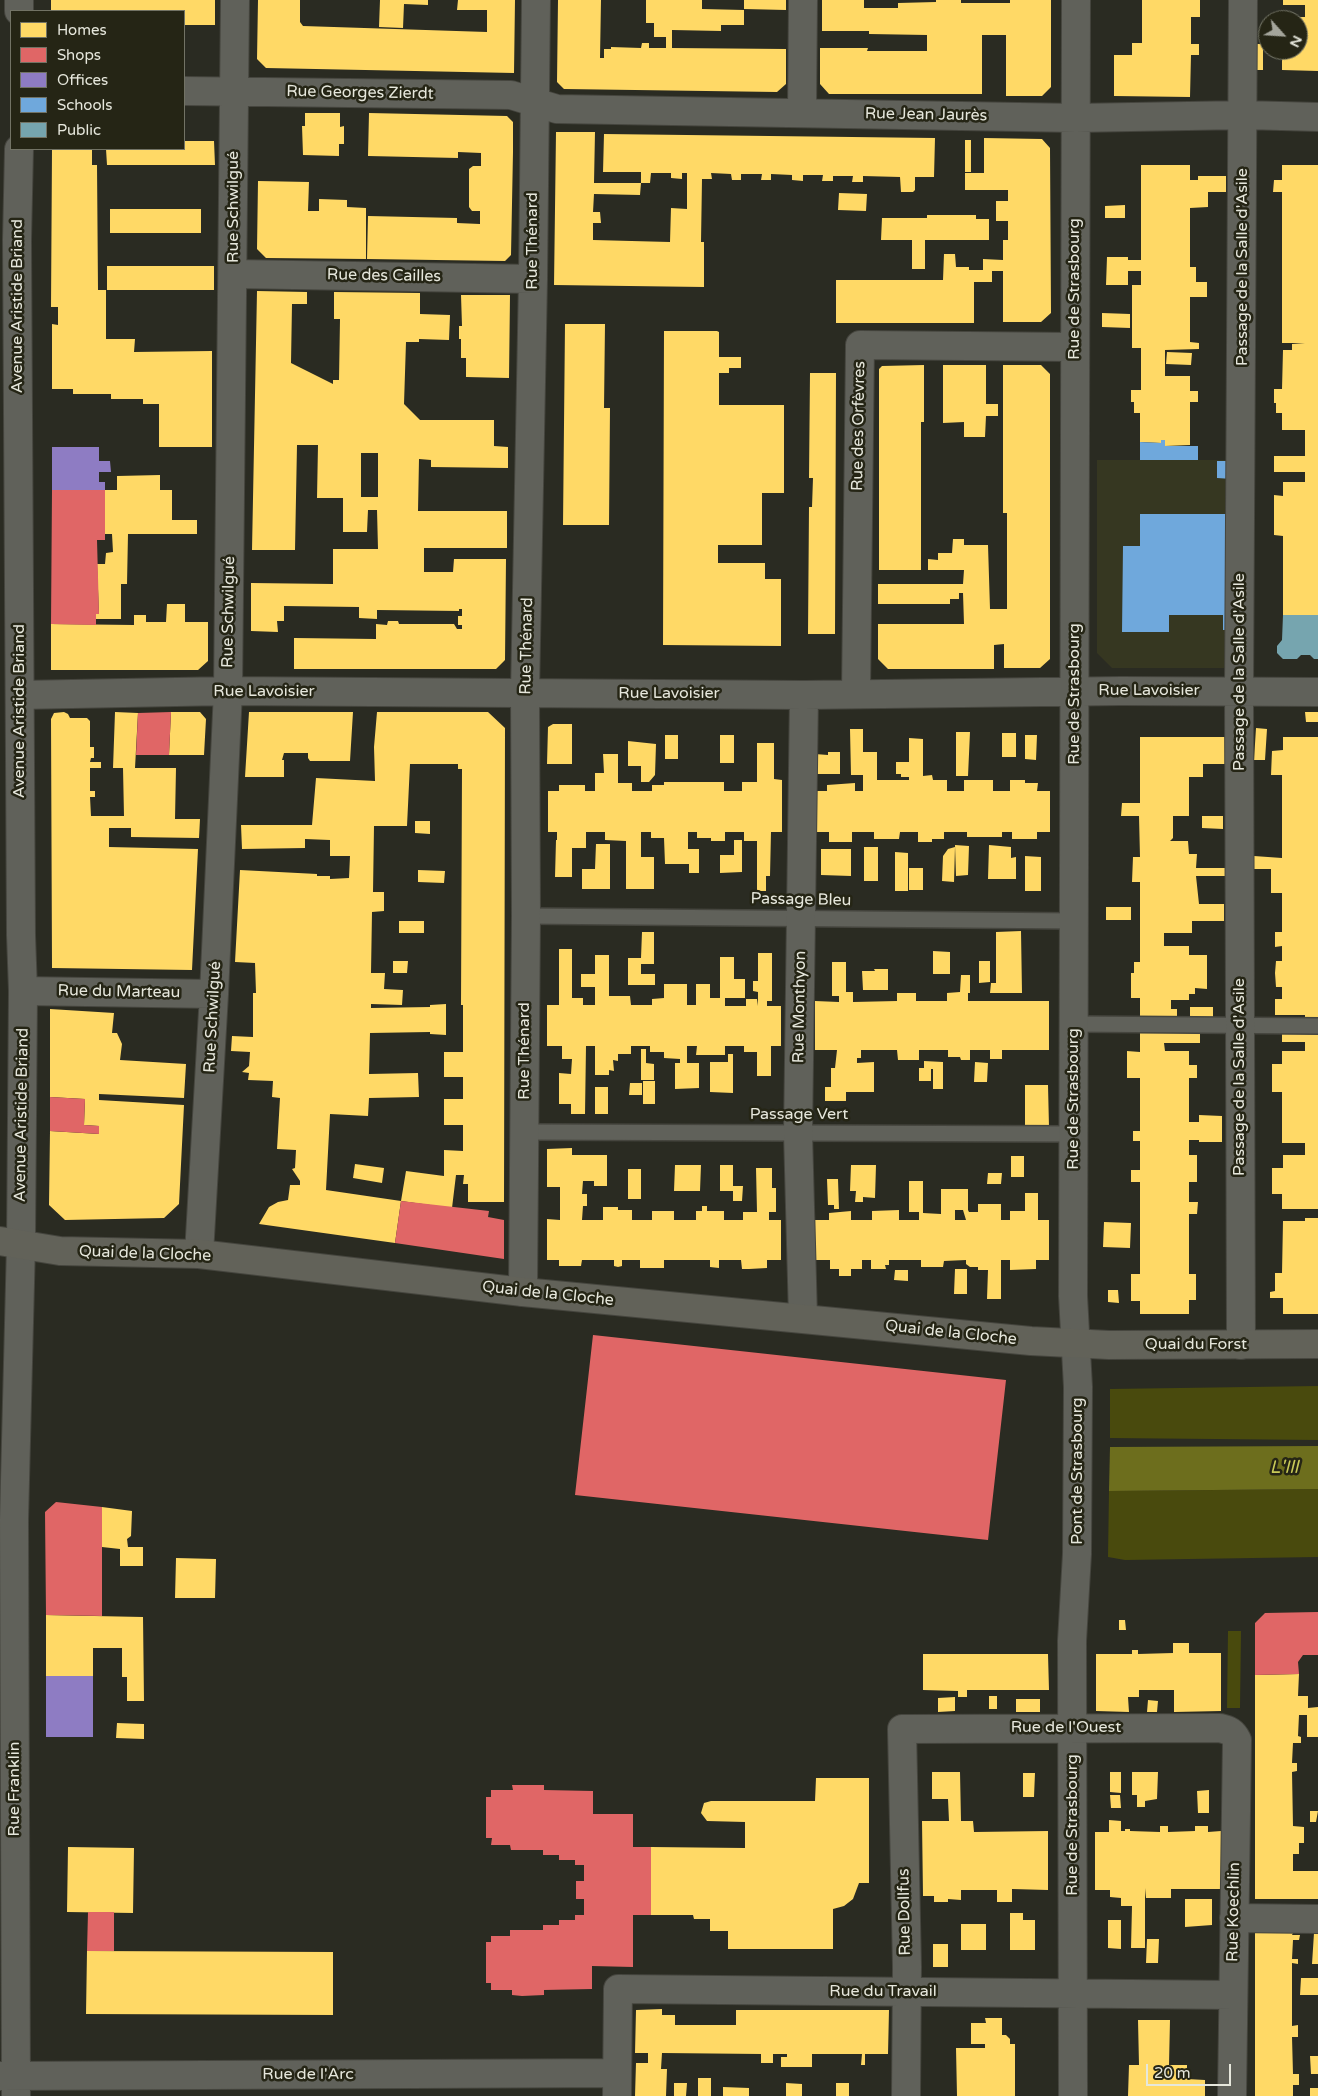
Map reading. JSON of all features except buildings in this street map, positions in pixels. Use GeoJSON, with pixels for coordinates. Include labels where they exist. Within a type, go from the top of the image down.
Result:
{"type":"FeatureCollection","features":[{"type":"Feature","properties":{"kind":"street","name":"Rue Schwilgué"},"geometry":{"type":"LineString","coordinates":[[199,1254],[214,994],[228,691],[236,91],[235,0]]}},
{"type":"Feature","properties":{"kind":"street","name":"Rue Thénard"},"geometry":{"type":"LineString","coordinates":[[522,1292],[526,693],[536,0]]}},
{"type":"Feature","properties":{"kind":"street"},"geometry":{"type":"LineString","coordinates":[[802,113],[803,0]]}},
{"type":"Feature","properties":{"kind":"street","name":"Rue de Strasbourg"},"geometry":{"type":"LineString","coordinates":[[1076,0],[1074,1134],[1075,1343],[1078,1387]]}},
{"type":"Feature","properties":{"kind":"street","name":"Passage de la Salle d'Asile"},"geometry":{"type":"LineString","coordinates":[[1241,1344],[1239,692],[1244,115],[1243,0]]}},
{"type":"Feature","properties":{"kind":"street","name":"Rue Georges Zierdt"},"geometry":{"type":"LineString","coordinates":[[185,91],[511,95],[534,102]]}},
{"type":"Feature","properties":{"kind":"street","name":"Rue Jean Jaurès"},"geometry":{"type":"LineString","coordinates":[[534,102],[557,109],[1076,118],[1244,115],[1318,117]]}},
{"type":"Feature","properties":{"kind":"street","name":"Avenue Aristide Briand"},"geometry":{"type":"LineString","coordinates":[[17,1433],[20,1272],[10,1242],[23,991],[10,936],[20,696],[9,240],[19,150]]}},
{"type":"Feature","properties":{"kind":"street","name":"Rue des Cailles"},"geometry":{"type":"LineString","coordinates":[[234,274],[533,279]]}},
{"type":"Feature","properties":{"kind":"street","name":"Rue des Orfèvres"},"geometry":{"type":"LineString","coordinates":[[856,693],[860,345],[1075,347]]}},
{"type":"Feature","properties":{"kind":"street","name":"Rue Lavoisier"},"geometry":{"type":"LineString","coordinates":[[20,696],[228,691],[804,695],[1075,691],[1318,692]]}},
{"type":"Feature","properties":{"kind":"street","name":"Rue Monthyon"},"geometry":{"type":"LineString","coordinates":[[803,1318],[798,1133],[804,695]]}},
{"type":"Feature","properties":{"kind":"street","name":"Rue du Marteau"},"geometry":{"type":"LineString","coordinates":[[23,991],[214,994]]}},
{"type":"Feature","properties":{"kind":"street","name":"Quai de la Cloche"},"geometry":{"type":"LineString","coordinates":[[10,1242],[60,1251],[199,1254],[522,1292],[1031,1341],[1075,1343]]}},
{"type":"Feature","properties":{"kind":"street","name":"Quai du Forst"},"geometry":{"type":"LineString","coordinates":[[1075,1343],[1109,1345],[1318,1344]]}},
{"type":"Feature","properties":{"kind":"street","name":"Pont de Strasbourg"},"geometry":{"type":"LineString","coordinates":[[1078,1387],[1078,1554]]}},
{"type":"Feature","properties":{"kind":"street","name":"Rue Franklin"},"geometry":{"type":"LineString","coordinates":[[11,2082],[14,1520],[17,1433]]}},
{"type":"Feature","properties":{"kind":"street","name":"Rue de Strasbourg"},"geometry":{"type":"LineString","coordinates":[[1073,2096],[1072,1641],[1078,1554]]}},
{"type":"Feature","properties":{"kind":"street","name":"Rue de l'Ouest"},"geometry":{"type":"LineString","coordinates":[[902,1729],[1220,1728],[1229,1730]]}},
{"type":"Feature","properties":{"kind":"street","name":"Rue Dollfus"},"geometry":{"type":"LineString","coordinates":[[902,1729],[907,1992],[906,2096]]}},
{"type":"Feature","properties":{"kind":"street","name":"Rue Koechlin"},"geometry":{"type":"LineString","coordinates":[[1229,1730],[1237,1740],[1232,2096]]}},
{"type":"Feature","properties":{"kind":"street"},"geometry":{"type":"LineString","coordinates":[[1234,1918],[1318,1919]]}},
{"type":"Feature","properties":{"kind":"street","name":"Rue du Travail"},"geometry":{"type":"LineString","coordinates":[[617,2085],[618,1989],[1233,1995]]}},
{"type":"Feature","properties":{"kind":"street","name":"Rue de l'Arc"},"geometry":{"type":"LineString","coordinates":[[11,2082],[288,2085],[617,2085]]}},
{"type":"Feature","properties":{"kind":"lane","name":"Passage Bleu"},"geometry":{"type":"LineString","coordinates":[[526,916],[802,917],[1075,921]]}},
{"type":"Feature","properties":{"kind":"lane"},"geometry":{"type":"LineString","coordinates":[[1074,1024],[1318,1026]]}},
{"type":"Feature","properties":{"kind":"lane","name":"Passage Vert"},"geometry":{"type":"LineString","coordinates":[[524,1132],[1074,1134]]}},
{"type":"Feature","properties":{"kind":"shaded area"},"geometry":{"type":"Polygon","coordinates":[[[1097,460],[1233,460],[1232,659],[1224,668],[1112,668],[1097,653],[1097,460]]]}},
{"type":"Feature","properties":{"kind":"shaded area"},"geometry":{"type":"Polygon","coordinates":[[[1318,1386],[1318,1440],[1110,1438],[1110,1389],[1318,1386]]]}},
{"type":"Feature","properties":{"kind":"shaded area"},"geometry":{"type":"Polygon","coordinates":[[[1318,1489],[1318,1557],[1125,1560],[1108,1557],[1109,1491],[1318,1489]]]}},
{"type":"Feature","properties":{"kind":"shaded area"},"geometry":{"type":"Polygon","coordinates":[[[1228,1631],[1241,1631],[1240,1708],[1227,1708],[1228,1631]]]}},
{"type":"Feature","properties":{"kind":"water","name":"L'Ill"},"geometry":{"type":"Polygon","coordinates":[[[1318,1446],[1318,1489],[1109,1491],[1110,1447],[1318,1446]]]}}]}
